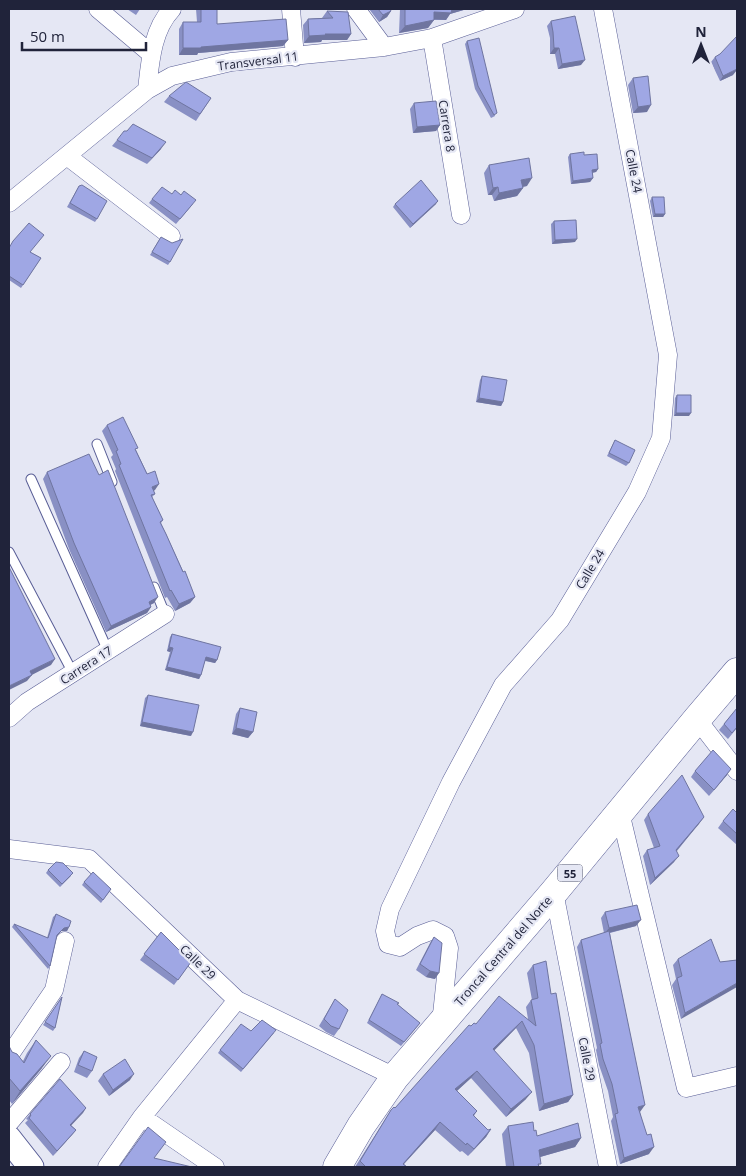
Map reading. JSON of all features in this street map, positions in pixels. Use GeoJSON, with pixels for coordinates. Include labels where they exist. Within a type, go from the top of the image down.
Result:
{"type":"FeatureCollection","features":[{"type":"Feature","properties":{"kind":"highway","name":"Troncal Central del Norte"},"geometry":{"type":"LineString","coordinates":[[337,1167],[361,1126],[395,1077],[554,892],[737,672]]}},
{"type":"Feature","properties":{"kind":"main road"},"geometry":{"type":"LineString","coordinates":[[9,1139],[31,1167]]}},
{"type":"Feature","properties":{"kind":"street"},"geometry":{"type":"LineString","coordinates":[[98,9],[150,53]]}},
{"type":"Feature","properties":{"kind":"street"},"geometry":{"type":"LineString","coordinates":[[147,90],[150,53],[158,33],[172,9]]}},
{"type":"Feature","properties":{"kind":"street"},"geometry":{"type":"LineString","coordinates":[[291,9],[295,57]]}},
{"type":"Feature","properties":{"kind":"street"},"geometry":{"type":"LineString","coordinates":[[356,9],[384,47]]}},
{"type":"Feature","properties":{"kind":"street","name":"Transversal 11"},"geometry":{"type":"LineString","coordinates":[[9,203],[147,90],[172,76],[231,62],[384,47],[432,38],[515,9]]}},
{"type":"Feature","properties":{"kind":"street","name":"Calle 24"},"geometry":{"type":"LineString","coordinates":[[440,1024],[449,948],[445,936],[433,930],[417,936],[400,947],[388,944],[385,931],[390,909],[452,782],[503,685],[560,620],[637,492],[661,438],[668,355],[603,9]]}},
{"type":"Feature","properties":{"kind":"street","name":"Carrera 8"},"geometry":{"type":"LineString","coordinates":[[432,38],[461,215]]}},
{"type":"Feature","properties":{"kind":"street"},"geometry":{"type":"LineString","coordinates":[[67,156],[172,236]]}},
{"type":"Feature","properties":{"kind":"street","name":"Carrera 17"},"geometry":{"type":"LineString","coordinates":[[11,711],[165,614]]}},
{"type":"Feature","properties":{"kind":"street"},"geometry":{"type":"LineString","coordinates":[[697,719],[737,771]]}},
{"type":"Feature","properties":{"kind":"street"},"geometry":{"type":"LineString","coordinates":[[620,812],[686,1088],[737,1076]]}},
{"type":"Feature","properties":{"kind":"street","name":"Calle 29"},"geometry":{"type":"LineString","coordinates":[[9,849],[89,859],[237,1000],[395,1077]]}},
{"type":"Feature","properties":{"kind":"street","name":"Calle 29"},"geometry":{"type":"LineString","coordinates":[[554,892],[608,1167]]}},
{"type":"Feature","properties":{"kind":"street"},"geometry":{"type":"LineString","coordinates":[[9,1056],[54,990],[65,941]]}},
{"type":"Feature","properties":{"kind":"street"},"geometry":{"type":"LineString","coordinates":[[107,1167],[142,1117],[237,1000]]}},
{"type":"Feature","properties":{"kind":"street"},"geometry":{"type":"LineString","coordinates":[[9,1124],[61,1062]]}},
{"type":"Feature","properties":{"kind":"street"},"geometry":{"type":"LineString","coordinates":[[142,1117],[215,1167]]}},
{"type":"Feature","properties":{"kind":"lane"},"geometry":{"type":"LineString","coordinates":[[97,444],[115,489]]}},
{"type":"Feature","properties":{"kind":"lane"},"geometry":{"type":"LineString","coordinates":[[31,479],[108,650]]}},
{"type":"Feature","properties":{"kind":"lane"},"geometry":{"type":"LineString","coordinates":[[9,552],[73,673]]}},
{"type":"Feature","properties":{"kind":"lane"},"geometry":{"type":"LineString","coordinates":[[151,578],[165,614]]}},
{"type":"Feature","properties":{"kind":"building"},"geometry":{"type":"Polygon","coordinates":[[[201,9],[217,9],[217,24],[286,19],[288,40],[183,48],[183,22],[201,22],[201,9]]]}},
{"type":"Feature","properties":{"kind":"building"},"geometry":{"type":"Polygon","coordinates":[[[378,9],[390,9],[391,11],[383,15],[378,9]]]}},
{"type":"Feature","properties":{"kind":"building"},"geometry":{"type":"Polygon","coordinates":[[[405,9],[452,9],[451,13],[434,12],[434,20],[405,26],[405,9]]]}},
{"type":"Feature","properties":{"kind":"building"},"geometry":{"type":"Polygon","coordinates":[[[327,11],[348,12],[351,34],[309,36],[308,19],[333,18],[327,11]]]}},
{"type":"Feature","properties":{"kind":"building"},"geometry":{"type":"Polygon","coordinates":[[[575,16],[585,60],[562,64],[559,48],[554,48],[551,21],[575,16]]]}},
{"type":"Feature","properties":{"kind":"building"},"geometry":{"type":"Polygon","coordinates":[[[737,36],[737,69],[723,76],[715,57],[737,36]]]}},
{"type":"Feature","properties":{"kind":"building"},"geometry":{"type":"Polygon","coordinates":[[[479,38],[497,113],[494,115],[478,86],[467,41],[479,38]]]}},
{"type":"Feature","properties":{"kind":"building"},"geometry":{"type":"Polygon","coordinates":[[[648,76],[651,105],[638,107],[633,78],[648,76]]]}},
{"type":"Feature","properties":{"kind":"building"},"geometry":{"type":"Polygon","coordinates":[[[186,82],[211,98],[200,114],[169,96],[186,82]]]}},
{"type":"Feature","properties":{"kind":"building"},"geometry":{"type":"Polygon","coordinates":[[[436,101],[440,125],[417,127],[414,103],[436,101]]]}},
{"type":"Feature","properties":{"kind":"building"},"geometry":{"type":"Polygon","coordinates":[[[133,124],[166,142],[152,158],[117,140],[133,124]]]}},
{"type":"Feature","properties":{"kind":"building"},"geometry":{"type":"Polygon","coordinates":[[[584,152],[584,155],[597,154],[598,169],[592,170],[593,178],[573,181],[570,154],[584,152]]]}},
{"type":"Feature","properties":{"kind":"building"},"geometry":{"type":"Polygon","coordinates":[[[529,158],[532,178],[521,180],[523,188],[499,193],[498,187],[493,188],[489,165],[529,158]]]}},
{"type":"Feature","properties":{"kind":"building"},"geometry":{"type":"Polygon","coordinates":[[[421,180],[438,201],[413,224],[395,204],[421,180]]]}},
{"type":"Feature","properties":{"kind":"building"},"geometry":{"type":"Polygon","coordinates":[[[82,185],[107,201],[97,219],[70,203],[79,186],[82,185]]]}},
{"type":"Feature","properties":{"kind":"building"},"geometry":{"type":"Polygon","coordinates":[[[162,187],[172,194],[175,190],[181,195],[184,191],[196,200],[180,219],[152,199],[162,187]]]}},
{"type":"Feature","properties":{"kind":"building"},"geometry":{"type":"Polygon","coordinates":[[[652,197],[664,197],[665,214],[655,214],[652,197]]]}},
{"type":"Feature","properties":{"kind":"building"},"geometry":{"type":"Polygon","coordinates":[[[576,220],[577,239],[555,240],[554,221],[576,220]]]}},
{"type":"Feature","properties":{"kind":"building"},"geometry":{"type":"Polygon","coordinates":[[[29,223],[44,235],[30,252],[41,258],[23,285],[9,276],[9,248],[29,223]]]}},
{"type":"Feature","properties":{"kind":"building"},"geometry":{"type":"Polygon","coordinates":[[[161,237],[172,243],[183,239],[170,262],[152,252],[161,237]]]}},
{"type":"Feature","properties":{"kind":"building"},"geometry":{"type":"Polygon","coordinates":[[[482,376],[507,380],[503,402],[479,398],[482,376]]]}},
{"type":"Feature","properties":{"kind":"building"},"geometry":{"type":"Polygon","coordinates":[[[677,395],[691,395],[691,413],[676,413],[677,395]]]}},
{"type":"Feature","properties":{"kind":"building"},"geometry":{"type":"Polygon","coordinates":[[[123,417],[138,448],[135,449],[147,474],[155,471],[159,484],[152,487],[155,494],[151,495],[163,520],[160,522],[183,572],[185,571],[195,597],[179,604],[170,591],[119,465],[121,464],[116,451],[118,450],[107,425],[123,417]]]}},
{"type":"Feature","properties":{"kind":"building"},"geometry":{"type":"Polygon","coordinates":[[[615,440],[635,450],[629,463],[609,453],[615,440]]]}},
{"type":"Feature","properties":{"kind":"building"},"geometry":{"type":"Polygon","coordinates":[[[89,454],[99,475],[108,470],[158,597],[149,602],[151,607],[111,626],[74,543],[47,472],[89,454]]]}},
{"type":"Feature","properties":{"kind":"building"},"geometry":{"type":"Polygon","coordinates":[[[9,567],[55,659],[30,671],[32,675],[9,686],[9,567]]]}},
{"type":"Feature","properties":{"kind":"building"},"geometry":{"type":"Polygon","coordinates":[[[172,634],[221,647],[217,660],[206,657],[201,675],[167,667],[173,648],[169,647],[172,634]]]}},
{"type":"Feature","properties":{"kind":"building"},"geometry":{"type":"Polygon","coordinates":[[[148,695],[199,705],[193,732],[142,722],[148,695]]]}},
{"type":"Feature","properties":{"kind":"building"},"geometry":{"type":"Polygon","coordinates":[[[240,708],[257,712],[253,732],[236,728],[240,708]]]}},
{"type":"Feature","properties":{"kind":"building"},"geometry":{"type":"Polygon","coordinates":[[[737,708],[737,727],[732,733],[724,724],[737,708]]]}},
{"type":"Feature","properties":{"kind":"building"},"geometry":{"type":"Polygon","coordinates":[[[713,750],[731,769],[714,790],[695,771],[713,750]]]}},
{"type":"Feature","properties":{"kind":"building"},"geometry":{"type":"Polygon","coordinates":[[[682,775],[704,817],[676,850],[679,856],[655,878],[647,850],[660,846],[648,814],[682,775]]]}},
{"type":"Feature","properties":{"kind":"building"},"geometry":{"type":"Polygon","coordinates":[[[733,809],[737,813],[737,834],[723,821],[733,809]]]}},
{"type":"Feature","properties":{"kind":"building"},"geometry":{"type":"Polygon","coordinates":[[[56,862],[63,863],[73,873],[62,884],[48,870],[56,862]]]}},
{"type":"Feature","properties":{"kind":"building"},"geometry":{"type":"Polygon","coordinates":[[[93,872],[111,889],[103,900],[84,882],[93,872]]]}},
{"type":"Feature","properties":{"kind":"building"},"geometry":{"type":"Polygon","coordinates":[[[637,905],[641,920],[609,928],[605,912],[637,905]]]}},
{"type":"Feature","properties":{"kind":"building"},"geometry":{"type":"Polygon","coordinates":[[[56,914],[71,921],[69,927],[64,928],[57,935],[50,966],[14,924],[48,938],[56,914]]]}},
{"type":"Feature","properties":{"kind":"building"},"geometry":{"type":"Polygon","coordinates":[[[609,931],[645,1105],[638,1107],[647,1135],[651,1134],[654,1147],[624,1158],[615,1114],[618,1113],[612,1084],[603,1059],[600,1044],[602,1043],[581,940],[609,931]]]}},
{"type":"Feature","properties":{"kind":"building"},"geometry":{"type":"Polygon","coordinates":[[[161,932],[191,962],[178,980],[144,954],[161,932]]]}},
{"type":"Feature","properties":{"kind":"building"},"geometry":{"type":"Polygon","coordinates":[[[434,937],[442,943],[439,973],[430,971],[420,964],[434,937]]]}},
{"type":"Feature","properties":{"kind":"building"},"geometry":{"type":"Polygon","coordinates":[[[711,939],[720,962],[737,960],[737,983],[685,1013],[677,978],[682,976],[678,959],[711,939]]]}},
{"type":"Feature","properties":{"kind":"building"},"geometry":{"type":"Polygon","coordinates":[[[546,961],[551,994],[556,993],[573,1095],[544,1104],[534,1045],[522,1021],[493,1049],[532,1092],[511,1109],[477,1071],[455,1089],[477,1111],[473,1115],[488,1130],[491,1129],[474,1149],[467,1143],[466,1145],[440,1122],[403,1164],[407,1167],[366,1167],[360,1161],[391,1110],[395,1108],[469,1025],[476,1024],[499,996],[536,1026],[531,1000],[538,998],[533,965],[546,961]]]}},
{"type":"Feature","properties":{"kind":"building"},"geometry":{"type":"Polygon","coordinates":[[[382,994],[399,1003],[397,1004],[420,1023],[404,1042],[369,1020],[382,994]]]}},
{"type":"Feature","properties":{"kind":"building"},"geometry":{"type":"Polygon","coordinates":[[[62,997],[55,1028],[45,1022],[62,997]]]}},
{"type":"Feature","properties":{"kind":"building"},"geometry":{"type":"Polygon","coordinates":[[[335,999],[348,1010],[339,1029],[331,1026],[324,1019],[335,999]]]}},
{"type":"Feature","properties":{"kind":"building"},"geometry":{"type":"Polygon","coordinates":[[[262,1020],[276,1030],[243,1069],[220,1050],[241,1024],[251,1031],[262,1020]]]}},
{"type":"Feature","properties":{"kind":"building"},"geometry":{"type":"Polygon","coordinates":[[[36,1040],[51,1056],[20,1091],[9,1078],[9,1046],[12,1052],[17,1054],[24,1063],[36,1040]]]}},
{"type":"Feature","properties":{"kind":"building"},"geometry":{"type":"Polygon","coordinates":[[[84,1051],[97,1057],[92,1071],[78,1065],[84,1051]]]}},
{"type":"Feature","properties":{"kind":"building"},"geometry":{"type":"Polygon","coordinates":[[[125,1059],[134,1074],[113,1090],[103,1074],[125,1059]]]}},
{"type":"Feature","properties":{"kind":"building"},"geometry":{"type":"Polygon","coordinates":[[[60,1079],[86,1108],[70,1125],[76,1130],[57,1151],[29,1118],[30,1114],[60,1079]]]}},
{"type":"Feature","properties":{"kind":"building"},"geometry":{"type":"Polygon","coordinates":[[[533,1122],[534,1131],[536,1130],[537,1136],[578,1123],[581,1138],[539,1150],[541,1164],[538,1164],[539,1167],[514,1167],[508,1126],[533,1122]]]}},
{"type":"Feature","properties":{"kind":"building"},"geometry":{"type":"Polygon","coordinates":[[[148,1127],[166,1142],[154,1158],[192,1167],[119,1167],[148,1127]]]}}]}
